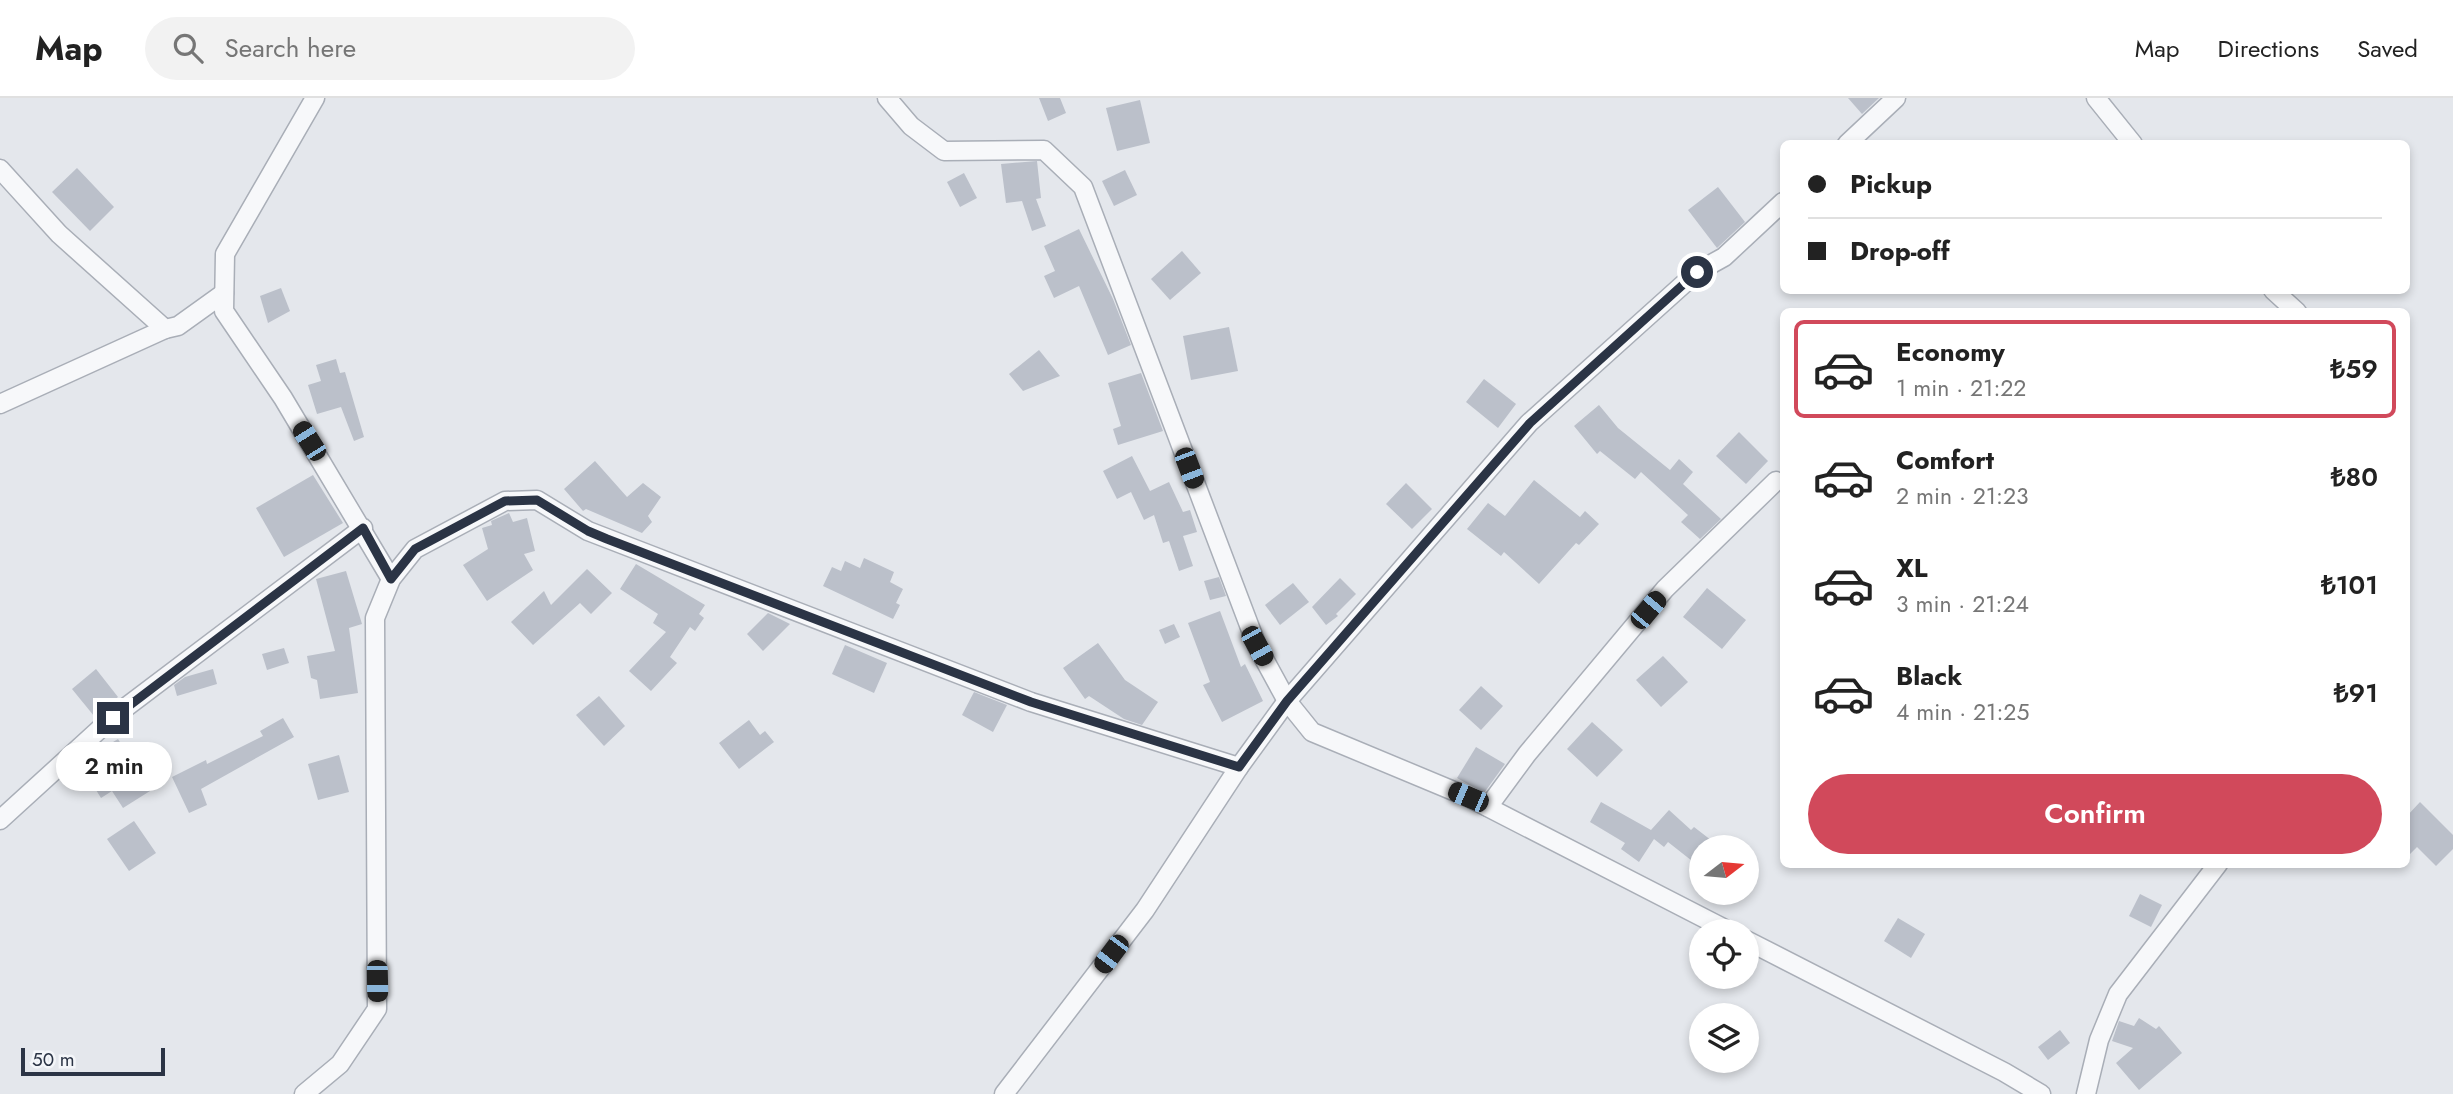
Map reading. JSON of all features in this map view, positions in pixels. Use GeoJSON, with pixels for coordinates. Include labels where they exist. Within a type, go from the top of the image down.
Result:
{"type":"FeatureCollection","features":[{"type":"Feature","properties":{"kind":"street"},"geometry":{"type":"LineString","coordinates":[[315,98],[225,254],[224,311],[283,398],[391,579]]}},
{"type":"Feature","properties":{"kind":"street"},"geometry":{"type":"LineString","coordinates":[[887,98],[911,126],[944,151],[1044,150],[1083,187],[1257,646],[1287,701],[1312,732],[1488,807],[1706,919]]}},
{"type":"Feature","properties":{"kind":"street"},"geometry":{"type":"LineString","coordinates":[[1851,140],[1896,98]]}},
{"type":"Feature","properties":{"kind":"street"},"geometry":{"type":"LineString","coordinates":[[2095,98],[2130,140]]}},
{"type":"Feature","properties":{"kind":"street"},"geometry":{"type":"LineString","coordinates":[[0,169],[59,234],[165,329]]}},
{"type":"Feature","properties":{"kind":"street"},"geometry":{"type":"LineString","coordinates":[[1004,1094],[1145,910],[1239,767],[1287,701],[1530,423],[1697,272],[1724,257],[1780,205]]}},
{"type":"Feature","properties":{"kind":"street"},"geometry":{"type":"LineString","coordinates":[[0,404],[165,329],[178,326],[224,293]]}},
{"type":"Feature","properties":{"kind":"street"},"geometry":{"type":"LineString","coordinates":[[2277,294],[2293,308]]}},
{"type":"Feature","properties":{"kind":"street"},"geometry":{"type":"LineString","coordinates":[[1488,807],[1527,754],[1665,589],[1776,481]]}},
{"type":"Feature","properties":{"kind":"street"},"geometry":{"type":"LineString","coordinates":[[304,1094],[340,1064],[377,1009],[375,618],[391,579],[415,549],[505,501],[537,500],[588,531],[611,541],[1031,702],[1239,767]]}},
{"type":"Feature","properties":{"kind":"street"},"geometry":{"type":"LineString","coordinates":[[0,820],[113,718],[363,528]]}},
{"type":"Feature","properties":{"kind":"street"},"geometry":{"type":"LineString","coordinates":[[2086,1094],[2099,1040],[2118,994],[2215,868]]}},
{"type":"Feature","properties":{"kind":"street"},"geometry":{"type":"LineString","coordinates":[[1759,947],[2004,1072],[2041,1094]]}},
{"type":"Feature","properties":{"kind":"building"},"geometry":{"type":"Polygon","coordinates":[[[1039,98],[1060,98],[1066,113],[1048,121],[1039,98]]]}},
{"type":"Feature","properties":{"kind":"building"},"geometry":{"type":"Polygon","coordinates":[[[1848,98],[1879,98],[1862,114],[1848,98]]]}},
{"type":"Feature","properties":{"kind":"building"},"geometry":{"type":"Polygon","coordinates":[[[1140,100],[1150,143],[1117,151],[1106,108],[1140,100]]]}},
{"type":"Feature","properties":{"kind":"building"},"geometry":{"type":"Polygon","coordinates":[[[1037,161],[1041,198],[1036,199],[1046,226],[1032,231],[1022,201],[1006,203],[1001,164],[1037,161]]]}},
{"type":"Feature","properties":{"kind":"building"},"geometry":{"type":"Polygon","coordinates":[[[77,168],[114,207],[90,231],[52,192],[77,168]]]}},
{"type":"Feature","properties":{"kind":"building"},"geometry":{"type":"Polygon","coordinates":[[[1125,170],[1137,195],[1114,206],[1102,181],[1125,170]]]}},
{"type":"Feature","properties":{"kind":"building"},"geometry":{"type":"Polygon","coordinates":[[[964,173],[977,198],[960,207],[947,182],[964,173]]]}},
{"type":"Feature","properties":{"kind":"building"},"geometry":{"type":"Polygon","coordinates":[[[1718,187],[1745,222],[1717,248],[1688,210],[1718,187]]]}},
{"type":"Feature","properties":{"kind":"building"},"geometry":{"type":"Polygon","coordinates":[[[1079,229],[1113,299],[1131,345],[1108,355],[1079,286],[1054,298],[1044,276],[1055,271],[1044,246],[1079,229]]]}},
{"type":"Feature","properties":{"kind":"building"},"geometry":{"type":"Polygon","coordinates":[[[1182,251],[1201,273],[1170,300],[1151,279],[1182,251]]]}},
{"type":"Feature","properties":{"kind":"building"},"geometry":{"type":"Polygon","coordinates":[[[281,288],[290,311],[268,323],[260,296],[281,288]]]}},
{"type":"Feature","properties":{"kind":"building"},"geometry":{"type":"Polygon","coordinates":[[[1229,327],[1238,371],[1191,380],[1183,336],[1229,327]]]}},
{"type":"Feature","properties":{"kind":"building"},"geometry":{"type":"Polygon","coordinates":[[[1039,350],[1060,376],[1023,391],[1009,374],[1039,350]]]}},
{"type":"Feature","properties":{"kind":"building"},"geometry":{"type":"Polygon","coordinates":[[[336,359],[340,373],[345,372],[364,437],[354,441],[341,407],[317,414],[308,385],[321,381],[316,365],[336,359]]]}},
{"type":"Feature","properties":{"kind":"building"},"geometry":{"type":"Polygon","coordinates":[[[1141,373],[1163,431],[1118,445],[1113,429],[1121,426],[1108,383],[1141,373]]]}},
{"type":"Feature","properties":{"kind":"building"},"geometry":{"type":"Polygon","coordinates":[[[1484,379],[1516,404],[1498,428],[1466,402],[1484,379]]]}},
{"type":"Feature","properties":{"kind":"building"},"geometry":{"type":"Polygon","coordinates":[[[1599,405],[1618,428],[1670,470],[1679,459],[1693,472],[1683,484],[1721,519],[1700,539],[1681,522],[1688,515],[1641,472],[1635,479],[1600,451],[1597,454],[1574,426],[1599,405]]]}},
{"type":"Feature","properties":{"kind":"building"},"geometry":{"type":"Polygon","coordinates":[[[1739,432],[1768,461],[1746,484],[1716,456],[1739,432]]]}},
{"type":"Feature","properties":{"kind":"building"},"geometry":{"type":"Polygon","coordinates":[[[1132,456],[1150,491],[1169,482],[1183,512],[1190,510],[1197,532],[1183,536],[1193,566],[1179,571],[1169,541],[1163,543],[1154,515],[1144,520],[1131,492],[1117,499],[1103,471],[1132,456]]]}},
{"type":"Feature","properties":{"kind":"building"},"geometry":{"type":"Polygon","coordinates":[[[595,461],[627,497],[643,483],[661,497],[648,516],[652,522],[642,533],[586,509],[583,511],[564,489],[595,461]]]}},
{"type":"Feature","properties":{"kind":"building"},"geometry":{"type":"Polygon","coordinates":[[[313,475],[343,523],[284,557],[256,508],[313,475]]]}},
{"type":"Feature","properties":{"kind":"building"},"geometry":{"type":"Polygon","coordinates":[[[1534,480],[1580,517],[1585,511],[1599,524],[1579,545],[1576,543],[1539,584],[1504,552],[1501,556],[1467,529],[1488,503],[1505,516],[1534,480]]]}},
{"type":"Feature","properties":{"kind":"building"},"geometry":{"type":"Polygon","coordinates":[[[1406,483],[1432,509],[1412,529],[1386,504],[1406,483]]]}},
{"type":"Feature","properties":{"kind":"building"},"geometry":{"type":"Polygon","coordinates":[[[509,513],[513,522],[527,518],[535,551],[524,554],[533,570],[487,601],[463,565],[488,549],[482,528],[492,525],[491,521],[509,513]]]}},
{"type":"Feature","properties":{"kind":"building"},"geometry":{"type":"Polygon","coordinates":[[[864,558],[894,572],[890,582],[903,589],[896,603],[900,605],[893,619],[823,586],[832,567],[841,571],[845,561],[860,568],[864,558]]]}},
{"type":"Feature","properties":{"kind":"building"},"geometry":{"type":"Polygon","coordinates":[[[636,564],[705,605],[699,614],[704,618],[695,631],[690,627],[670,657],[677,663],[651,691],[629,671],[666,632],[653,623],[658,614],[620,589],[636,564]]]}},
{"type":"Feature","properties":{"kind":"building"},"geometry":{"type":"Polygon","coordinates":[[[587,569],[612,593],[591,614],[580,603],[533,645],[511,622],[544,591],[551,605],[587,569]]]}},
{"type":"Feature","properties":{"kind":"building"},"geometry":{"type":"Polygon","coordinates":[[[346,571],[362,624],[349,628],[358,693],[320,699],[317,680],[311,678],[307,656],[335,651],[316,579],[346,571]]]}},
{"type":"Feature","properties":{"kind":"building"},"geometry":{"type":"Polygon","coordinates":[[[1219,577],[1226,596],[1210,600],[1204,581],[1219,577]]]}},
{"type":"Feature","properties":{"kind":"building"},"geometry":{"type":"Polygon","coordinates":[[[1340,578],[1356,594],[1336,614],[1338,616],[1326,625],[1312,607],[1340,578]]]}},
{"type":"Feature","properties":{"kind":"building"},"geometry":{"type":"Polygon","coordinates":[[[1293,583],[1309,602],[1280,625],[1265,605],[1293,583]]]}},
{"type":"Feature","properties":{"kind":"building"},"geometry":{"type":"Polygon","coordinates":[[[1707,588],[1746,620],[1722,649],[1683,617],[1707,588]]]}},
{"type":"Feature","properties":{"kind":"building"},"geometry":{"type":"Polygon","coordinates":[[[1220,611],[1241,667],[1245,664],[1263,701],[1222,722],[1203,685],[1210,682],[1188,623],[1220,611]]]}},
{"type":"Feature","properties":{"kind":"building"},"geometry":{"type":"Polygon","coordinates":[[[768,613],[790,624],[763,651],[747,634],[768,613]]]}},
{"type":"Feature","properties":{"kind":"building"},"geometry":{"type":"Polygon","coordinates":[[[1174,624],[1180,637],[1165,644],[1159,630],[1174,624]]]}},
{"type":"Feature","properties":{"kind":"building"},"geometry":{"type":"Polygon","coordinates":[[[1098,643],[1125,680],[1158,702],[1142,725],[1124,719],[1089,696],[1085,699],[1063,668],[1098,643]]]}},
{"type":"Feature","properties":{"kind":"building"},"geometry":{"type":"Polygon","coordinates":[[[845,645],[887,663],[874,693],[832,674],[845,645]]]}},
{"type":"Feature","properties":{"kind":"building"},"geometry":{"type":"Polygon","coordinates":[[[284,648],[289,663],[267,670],[262,654],[284,648]]]}},
{"type":"Feature","properties":{"kind":"building"},"geometry":{"type":"Polygon","coordinates":[[[1663,656],[1688,682],[1661,707],[1636,680],[1663,656]]]}},
{"type":"Feature","properties":{"kind":"building"},"geometry":{"type":"Polygon","coordinates":[[[96,669],[118,697],[94,716],[72,689],[96,669]]]}},
{"type":"Feature","properties":{"kind":"building"},"geometry":{"type":"Polygon","coordinates":[[[213,669],[217,684],[177,696],[174,685],[185,677],[213,669]]]}},
{"type":"Feature","properties":{"kind":"building"},"geometry":{"type":"Polygon","coordinates":[[[1481,686],[1503,706],[1481,730],[1459,710],[1481,686]]]}},
{"type":"Feature","properties":{"kind":"building"},"geometry":{"type":"Polygon","coordinates":[[[974,692],[1007,705],[993,732],[962,715],[974,692]]]}},
{"type":"Feature","properties":{"kind":"building"},"geometry":{"type":"Polygon","coordinates":[[[599,696],[625,726],[604,746],[576,715],[599,696]]]}},
{"type":"Feature","properties":{"kind":"building"},"geometry":{"type":"Polygon","coordinates":[[[283,718],[294,737],[201,789],[207,805],[189,813],[172,777],[206,760],[207,764],[263,736],[260,731],[283,718]]]}},
{"type":"Feature","properties":{"kind":"building"},"geometry":{"type":"Polygon","coordinates":[[[749,720],[760,735],[765,731],[774,742],[739,769],[719,743],[749,720]]]}},
{"type":"Feature","properties":{"kind":"building"},"geometry":{"type":"Polygon","coordinates":[[[1592,722],[1623,750],[1597,777],[1567,749],[1592,722]]]}},
{"type":"Feature","properties":{"kind":"building"},"geometry":{"type":"Polygon","coordinates":[[[118,739],[150,791],[123,808],[112,791],[101,798],[88,777],[97,771],[88,757],[118,739]]]}},
{"type":"Feature","properties":{"kind":"building"},"geometry":{"type":"Polygon","coordinates":[[[1476,747],[1505,764],[1484,793],[1457,778],[1476,747]]]}},
{"type":"Feature","properties":{"kind":"building"},"geometry":{"type":"Polygon","coordinates":[[[339,755],[349,792],[318,800],[308,764],[339,755]]]}},
{"type":"Feature","properties":{"kind":"building"},"geometry":{"type":"Polygon","coordinates":[[[1601,802],[1651,830],[1669,810],[1691,830],[1694,827],[1704,835],[1689,835],[1689,859],[1668,842],[1664,847],[1654,839],[1639,862],[1621,849],[1625,843],[1590,822],[1601,802]]]}},
{"type":"Feature","properties":{"kind":"building"},"geometry":{"type":"Polygon","coordinates":[[[2420,802],[2453,835],[2453,849],[2436,866],[2417,847],[2410,854],[2410,813],[2420,802]]]}},
{"type":"Feature","properties":{"kind":"building"},"geometry":{"type":"Polygon","coordinates":[[[134,821],[156,853],[129,871],[107,839],[134,821]]]}},
{"type":"Feature","properties":{"kind":"building"},"geometry":{"type":"Polygon","coordinates":[[[2140,894],[2162,905],[2151,927],[2129,916],[2140,894]]]}},
{"type":"Feature","properties":{"kind":"building"},"geometry":{"type":"Polygon","coordinates":[[[1898,918],[1925,934],[1911,958],[1884,941],[1898,918]]]}},
{"type":"Feature","properties":{"kind":"building"},"geometry":{"type":"Polygon","coordinates":[[[2139,1018],[2156,1029],[2159,1026],[2182,1053],[2139,1090],[2116,1063],[2133,1048],[2112,1041],[2119,1021],[2134,1026],[2139,1018]]]}},
{"type":"Feature","properties":{"kind":"building"},"geometry":{"type":"Polygon","coordinates":[[[2060,1030],[2070,1043],[2048,1060],[2038,1047],[2060,1030]]]}},
{"type":"Feature","properties":{"kind":"route"},"geometry":{"type":"LineString","coordinates":[[113,718],[363,528],[391,579],[415,549],[505,501],[537,500],[588,531],[646,555],[1031,702],[1239,767],[1287,701],[1530,423],[1697,272]]}}]}
